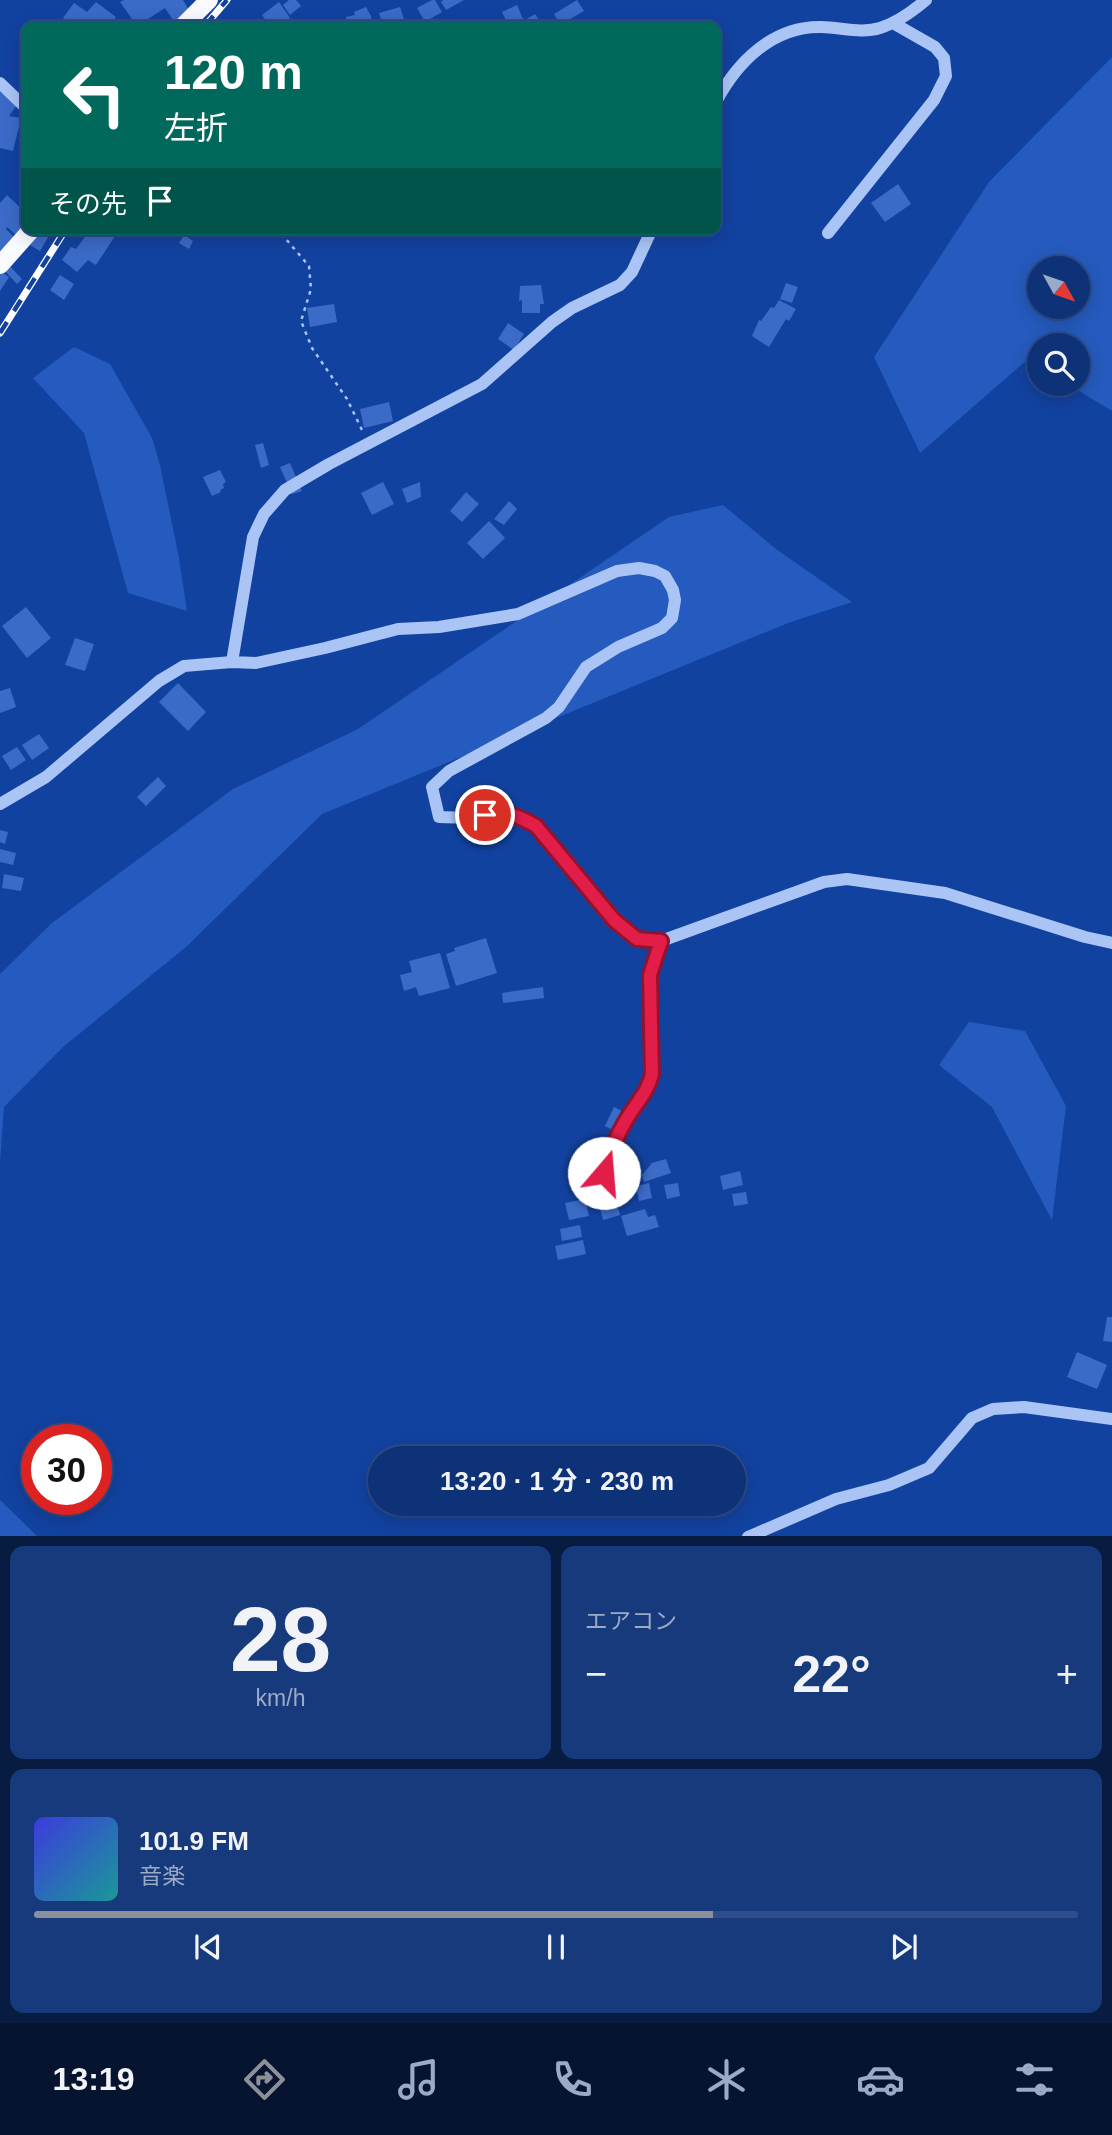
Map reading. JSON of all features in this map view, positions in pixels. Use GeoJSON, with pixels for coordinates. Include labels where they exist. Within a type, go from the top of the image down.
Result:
{"type":"FeatureCollection","features":[{"type":"Feature","properties":{"kind":"main road"},"geometry":{"type":"LineString","coordinates":[[188,21],[208,0]]}},
{"type":"Feature","properties":{"kind":"main road"},"geometry":{"type":"LineString","coordinates":[[0,265],[27,235]]}},
{"type":"Feature","properties":{"kind":"street"},"geometry":{"type":"LineString","coordinates":[[721,95],[749,55],[772,38],[793,29],[877,29],[893,23],[926,0]]}},
{"type":"Feature","properties":{"kind":"street"},"geometry":{"type":"LineString","coordinates":[[828,233],[934,100],[946,76],[944,58],[934,47],[893,23]]}},
{"type":"Feature","properties":{"kind":"street"},"geometry":{"type":"LineString","coordinates":[[0,83],[21,103]]}},
{"type":"Feature","properties":{"kind":"street"},"geometry":{"type":"LineString","coordinates":[[232,662],[253,537],[264,514],[285,490],[482,384],[552,322],[572,308],[620,285],[632,272],[649,235]]}},
{"type":"Feature","properties":{"kind":"street"},"geometry":{"type":"LineString","coordinates":[[0,804],[46,777],[159,681],[184,666],[256,663],[398,629],[439,627],[518,614],[617,571],[639,568],[665,576],[675,600],[672,618],[662,628],[600,657],[586,667],[559,707],[546,718],[449,771],[432,787],[439,817],[471,818],[498,812],[536,826],[614,920],[637,939],[661,941],[824,882],[847,879],[945,893],[1112,943]]}},
{"type":"Feature","properties":{"kind":"street"},"geometry":{"type":"LineString","coordinates":[[604,1173],[625,1120],[649,1087],[652,1074],[650,975],[661,941]]}},
{"type":"Feature","properties":{"kind":"street"},"geometry":{"type":"LineString","coordinates":[[748,1536],[836,1499],[889,1485],[929,1468],[972,1418],[993,1409],[1024,1407],[1112,1419]]}},
{"type":"Feature","properties":{"kind":"path"},"geometry":{"type":"LineString","coordinates":[[281,235],[309,266],[311,289],[301,321],[312,348],[347,400],[369,444]]}},
{"type":"Feature","properties":{"kind":"shaded area"},"geometry":{"type":"Polygon","coordinates":[[[1112,57],[1112,411],[1087,396],[1090,396],[1090,333],[1027,333],[1027,360],[920,453],[874,357],[989,182],[1112,57]]]}},
{"type":"Feature","properties":{"kind":"shaded area"},"geometry":{"type":"Polygon","coordinates":[[[74,347],[110,364],[152,438],[179,558],[187,611],[128,593],[84,433],[33,378],[74,347]]]}},
{"type":"Feature","properties":{"kind":"shaded area"},"geometry":{"type":"Polygon","coordinates":[[[723,505],[776,549],[852,602],[788,623],[322,814],[186,947],[63,1047],[4,1107],[0,1162],[0,974],[52,923],[233,789],[358,729],[669,517],[723,505]]]}},
{"type":"Feature","properties":{"kind":"shaded area"},"geometry":{"type":"Polygon","coordinates":[[[969,1022],[1025,1031],[1066,1106],[1052,1220],[992,1107],[939,1065],[969,1022]]]}},
{"type":"Feature","properties":{"kind":"shaded area"},"geometry":{"type":"Polygon","coordinates":[[[0,1500],[37,1536],[0,1536],[0,1500]]]}},
{"type":"Feature","properties":{"kind":"building"},"geometry":{"type":"Polygon","coordinates":[[[183,0],[189,10],[177,21],[174,21],[165,8],[145,21],[133,21],[120,2],[183,0]]]}},
{"type":"Feature","properties":{"kind":"building"},"geometry":{"type":"Polygon","coordinates":[[[289,0],[296,0],[301,6],[290,15],[283,5],[289,0]]]}},
{"type":"Feature","properties":{"kind":"building"},"geometry":{"type":"Polygon","coordinates":[[[435,0],[442,12],[424,21],[417,8],[435,0]]]}},
{"type":"Feature","properties":{"kind":"building"},"geometry":{"type":"Polygon","coordinates":[[[464,0],[446,10],[441,2],[464,0]]]}},
{"type":"Feature","properties":{"kind":"building"},"geometry":{"type":"Polygon","coordinates":[[[577,0],[584,11],[567,21],[558,21],[554,14],[577,0]]]}},
{"type":"Feature","properties":{"kind":"building"},"geometry":{"type":"Polygon","coordinates":[[[96,2],[116,17],[113,21],[67,21],[63,18],[74,3],[87,12],[96,2]]]}},
{"type":"Feature","properties":{"kind":"building"},"geometry":{"type":"Polygon","coordinates":[[[279,2],[290,18],[286,21],[266,21],[262,15],[279,2]]]}},
{"type":"Feature","properties":{"kind":"building"},"geometry":{"type":"Polygon","coordinates":[[[517,5],[523,19],[506,21],[502,12],[517,5]]]}},
{"type":"Feature","properties":{"kind":"building"},"geometry":{"type":"Polygon","coordinates":[[[366,7],[371,21],[346,21],[346,17],[355,15],[354,12],[366,7]]]}},
{"type":"Feature","properties":{"kind":"building"},"geometry":{"type":"Polygon","coordinates":[[[400,7],[405,21],[381,21],[379,13],[400,7]]]}},
{"type":"Feature","properties":{"kind":"building"},"geometry":{"type":"Polygon","coordinates":[[[535,14],[540,21],[523,21],[535,14]]]}},
{"type":"Feature","properties":{"kind":"building"},"geometry":{"type":"Polygon","coordinates":[[[0,92],[17,105],[9,116],[21,118],[13,151],[0,148],[0,92]]]}},
{"type":"Feature","properties":{"kind":"building"},"geometry":{"type":"Polygon","coordinates":[[[898,184],[911,204],[885,222],[871,203],[898,184]]]}},
{"type":"Feature","properties":{"kind":"building"},"geometry":{"type":"Polygon","coordinates":[[[7,195],[21,208],[21,232],[17,236],[7,227],[16,239],[0,252],[0,203],[7,195]]]}},
{"type":"Feature","properties":{"kind":"building"},"geometry":{"type":"Polygon","coordinates":[[[38,235],[49,235],[40,251],[30,245],[38,235]]]}},
{"type":"Feature","properties":{"kind":"building"},"geometry":{"type":"Polygon","coordinates":[[[86,235],[115,236],[96,265],[88,260],[77,272],[62,260],[71,247],[76,249],[86,235]]]}},
{"type":"Feature","properties":{"kind":"building"},"geometry":{"type":"Polygon","coordinates":[[[184,235],[193,241],[189,249],[179,243],[184,235]]]}},
{"type":"Feature","properties":{"kind":"building"},"geometry":{"type":"Polygon","coordinates":[[[9,265],[22,279],[17,284],[4,270],[9,265]]]}},
{"type":"Feature","properties":{"kind":"building"},"geometry":{"type":"Polygon","coordinates":[[[0,271],[9,277],[0,291],[0,271]]]}},
{"type":"Feature","properties":{"kind":"building"},"geometry":{"type":"Polygon","coordinates":[[[60,275],[74,284],[64,300],[50,290],[60,275]]]}},
{"type":"Feature","properties":{"kind":"building"},"geometry":{"type":"Polygon","coordinates":[[[786,283],[798,287],[792,303],[780,299],[786,283]]]}},
{"type":"Feature","properties":{"kind":"building"},"geometry":{"type":"Polygon","coordinates":[[[541,285],[544,304],[540,304],[540,313],[522,313],[522,300],[519,301],[520,286],[541,285]]]}},
{"type":"Feature","properties":{"kind":"building"},"geometry":{"type":"Polygon","coordinates":[[[779,300],[796,309],[789,321],[786,319],[769,347],[752,336],[759,320],[761,321],[771,307],[774,308],[779,300]]]}},
{"type":"Feature","properties":{"kind":"building"},"geometry":{"type":"Polygon","coordinates":[[[334,304],[337,322],[310,327],[307,308],[334,304]]]}},
{"type":"Feature","properties":{"kind":"building"},"geometry":{"type":"Polygon","coordinates":[[[508,323],[524,334],[514,350],[498,339],[508,323]]]}},
{"type":"Feature","properties":{"kind":"building"},"geometry":{"type":"Polygon","coordinates":[[[389,402],[393,421],[364,428],[360,409],[389,402]]]}},
{"type":"Feature","properties":{"kind":"building"},"geometry":{"type":"Polygon","coordinates":[[[263,443],[269,465],[261,468],[255,445],[263,443]]]}},
{"type":"Feature","properties":{"kind":"building"},"geometry":{"type":"Polygon","coordinates":[[[290,463],[302,491],[292,494],[280,467],[290,463]]]}},
{"type":"Feature","properties":{"kind":"building"},"geometry":{"type":"Polygon","coordinates":[[[220,470],[226,482],[221,492],[212,496],[203,477],[220,470]]]}},
{"type":"Feature","properties":{"kind":"building"},"geometry":{"type":"Polygon","coordinates":[[[383,482],[394,504],[372,515],[361,493],[383,482]]]}},
{"type":"Feature","properties":{"kind":"building"},"geometry":{"type":"Polygon","coordinates":[[[420,482],[421,497],[407,503],[402,489],[420,482]]]}},
{"type":"Feature","properties":{"kind":"building"},"geometry":{"type":"Polygon","coordinates":[[[466,492],[479,504],[462,522],[450,511],[466,492]]]}},
{"type":"Feature","properties":{"kind":"building"},"geometry":{"type":"Polygon","coordinates":[[[509,501],[517,509],[504,525],[494,519],[509,501]]]}},
{"type":"Feature","properties":{"kind":"building"},"geometry":{"type":"Polygon","coordinates":[[[489,521],[505,538],[483,559],[467,543],[489,521]]]}},
{"type":"Feature","properties":{"kind":"building"},"geometry":{"type":"Polygon","coordinates":[[[26,607],[51,638],[27,658],[2,626],[26,607]]]}},
{"type":"Feature","properties":{"kind":"building"},"geometry":{"type":"Polygon","coordinates":[[[75,638],[94,644],[85,671],[65,665],[75,638]]]}},
{"type":"Feature","properties":{"kind":"building"},"geometry":{"type":"Polygon","coordinates":[[[178,683],[206,712],[188,731],[159,702],[178,683]]]}},
{"type":"Feature","properties":{"kind":"building"},"geometry":{"type":"Polygon","coordinates":[[[10,688],[16,707],[0,713],[0,691],[10,688]]]}},
{"type":"Feature","properties":{"kind":"building"},"geometry":{"type":"Polygon","coordinates":[[[39,734],[49,748],[32,760],[22,745],[39,734]]]}},
{"type":"Feature","properties":{"kind":"building"},"geometry":{"type":"Polygon","coordinates":[[[17,747],[26,760],[11,770],[2,756],[17,747]]]}},
{"type":"Feature","properties":{"kind":"building"},"geometry":{"type":"Polygon","coordinates":[[[158,777],[166,786],[146,806],[137,797],[158,777]]]}},
{"type":"Feature","properties":{"kind":"building"},"geometry":{"type":"Polygon","coordinates":[[[0,830],[8,832],[5,844],[0,842],[0,830]]]}},
{"type":"Feature","properties":{"kind":"building"},"geometry":{"type":"Polygon","coordinates":[[[0,849],[16,853],[13,865],[0,862],[0,849]]]}},
{"type":"Feature","properties":{"kind":"building"},"geometry":{"type":"Polygon","coordinates":[[[4,874],[24,878],[21,891],[2,888],[4,874]]]}},
{"type":"Feature","properties":{"kind":"building"},"geometry":{"type":"Polygon","coordinates":[[[486,938],[497,973],[456,986],[446,954],[455,951],[454,948],[486,938]]]}},
{"type":"Feature","properties":{"kind":"building"},"geometry":{"type":"Polygon","coordinates":[[[440,953],[450,988],[419,996],[416,987],[404,991],[400,975],[412,972],[409,961],[440,953]]]}},
{"type":"Feature","properties":{"kind":"building"},"geometry":{"type":"Polygon","coordinates":[[[543,987],[544,998],[503,1003],[502,993],[543,987]]]}},
{"type":"Feature","properties":{"kind":"building"},"geometry":{"type":"Polygon","coordinates":[[[614,1107],[622,1111],[613,1130],[605,1126],[614,1107]]]}},
{"type":"Feature","properties":{"kind":"building"},"geometry":{"type":"Polygon","coordinates":[[[666,1159],[671,1173],[644,1182],[642,1175],[652,1163],[666,1159]]]}},
{"type":"Feature","properties":{"kind":"building"},"geometry":{"type":"Polygon","coordinates":[[[740,1171],[743,1185],[723,1190],[720,1176],[740,1171]]]}},
{"type":"Feature","properties":{"kind":"building"},"geometry":{"type":"Polygon","coordinates":[[[649,1183],[652,1198],[639,1201],[636,1186],[649,1183]]]}},
{"type":"Feature","properties":{"kind":"building"},"geometry":{"type":"Polygon","coordinates":[[[678,1183],[680,1196],[667,1199],[664,1185],[678,1183]]]}},
{"type":"Feature","properties":{"kind":"building"},"geometry":{"type":"Polygon","coordinates":[[[746,1192],[748,1204],[734,1206],[732,1194],[746,1192]]]}},
{"type":"Feature","properties":{"kind":"building"},"geometry":{"type":"Polygon","coordinates":[[[585,1199],[589,1216],[569,1220],[565,1203],[585,1199]]]}},
{"type":"Feature","properties":{"kind":"building"},"geometry":{"type":"Polygon","coordinates":[[[617,1203],[620,1215],[603,1220],[600,1208],[617,1203]]]}},
{"type":"Feature","properties":{"kind":"building"},"geometry":{"type":"Polygon","coordinates":[[[645,1209],[648,1217],[655,1215],[659,1227],[627,1236],[621,1216],[645,1209]]]}},
{"type":"Feature","properties":{"kind":"building"},"geometry":{"type":"Polygon","coordinates":[[[580,1225],[582,1237],[562,1241],[560,1229],[580,1225]]]}},
{"type":"Feature","properties":{"kind":"building"},"geometry":{"type":"Polygon","coordinates":[[[583,1240],[586,1254],[558,1260],[555,1246],[583,1240]]]}},
{"type":"Feature","properties":{"kind":"building"},"geometry":{"type":"Polygon","coordinates":[[[1107,1317],[1112,1317],[1112,1342],[1103,1341],[1107,1317]]]}},
{"type":"Feature","properties":{"kind":"building"},"geometry":{"type":"Polygon","coordinates":[[[1077,1352],[1107,1365],[1097,1389],[1067,1377],[1077,1352]]]}},
{"type":"Feature","properties":{"kind":"railway"},"geometry":{"type":"LineString","coordinates":[[209,21],[227,0]]}},
{"type":"Feature","properties":{"kind":"railway"},"geometry":{"type":"LineString","coordinates":[[0,333],[62,235]]}},
{"type":"Feature","properties":{"kind":"route"},"geometry":{"type":"LineString","coordinates":[[485,815],[498,812],[536,826],[614,920],[637,939],[661,941],[650,975],[652,1074],[649,1087],[625,1120],[604,1173]]}}]}
